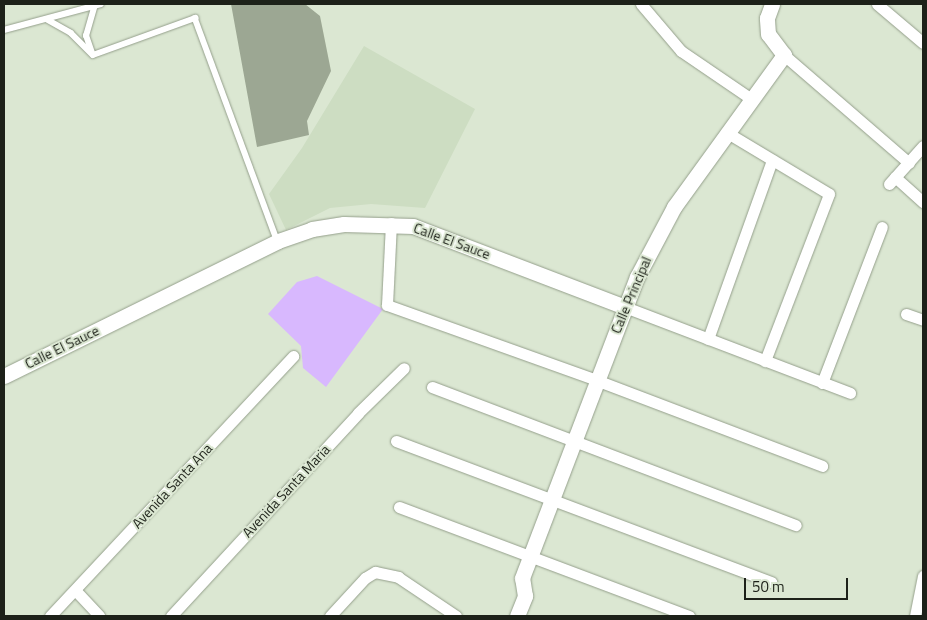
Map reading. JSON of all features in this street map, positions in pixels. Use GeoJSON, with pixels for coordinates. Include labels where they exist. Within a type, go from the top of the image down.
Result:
{"type":"FeatureCollection","features":[{"type":"Feature","properties":{"kind":"street"},"geometry":{"type":"LineString","coordinates":[[641,4],[681,51],[750,98]]}},
{"type":"Feature","properties":{"kind":"street"},"geometry":{"type":"LineString","coordinates":[[772,4],[767,30],[784,55],[909,163]]}},
{"type":"Feature","properties":{"kind":"street"},"geometry":{"type":"LineString","coordinates":[[877,4],[923,44]]}},
{"type":"Feature","properties":{"kind":"street","name":"Calle Principal"},"geometry":{"type":"LineString","coordinates":[[517,616],[525,596],[521,582],[530,556],[625,307],[674,207],[750,98],[784,55]]}},
{"type":"Feature","properties":{"kind":"street"},"geometry":{"type":"LineString","coordinates":[[726,132],[828,194],[765,361]]}},
{"type":"Feature","properties":{"kind":"street"},"geometry":{"type":"LineString","coordinates":[[923,146],[892,181],[923,202]]}},
{"type":"Feature","properties":{"kind":"street"},"geometry":{"type":"LineString","coordinates":[[708,338],[772,160]]}},
{"type":"Feature","properties":{"kind":"street"},"geometry":{"type":"LineString","coordinates":[[391,223],[387,306],[596,380],[822,466]]}},
{"type":"Feature","properties":{"kind":"street","name":"Calle El Sauce"},"geometry":{"type":"LineString","coordinates":[[4,376],[278,241],[312,228],[391,223],[422,229],[850,393]]}},
{"type":"Feature","properties":{"kind":"street"},"geometry":{"type":"LineString","coordinates":[[822,383],[882,227]]}},
{"type":"Feature","properties":{"kind":"street"},"geometry":{"type":"LineString","coordinates":[[906,314],[923,320]]}},
{"type":"Feature","properties":{"kind":"street","name":"Avenida Santa Ana"},"geometry":{"type":"LineString","coordinates":[[50,616],[292,356]]}},
{"type":"Feature","properties":{"kind":"street","name":"Avenida Santa Maria"},"geometry":{"type":"LineString","coordinates":[[171,616],[404,368]]}},
{"type":"Feature","properties":{"kind":"street"},"geometry":{"type":"LineString","coordinates":[[432,387],[796,526]]}},
{"type":"Feature","properties":{"kind":"street"},"geometry":{"type":"LineString","coordinates":[[396,441],[771,582]]}},
{"type":"Feature","properties":{"kind":"street"},"geometry":{"type":"LineString","coordinates":[[400,507],[689,616]]}},
{"type":"Feature","properties":{"kind":"street"},"geometry":{"type":"LineString","coordinates":[[330,616],[365,578],[375,572],[398,577],[456,616]]}},
{"type":"Feature","properties":{"kind":"street"},"geometry":{"type":"LineString","coordinates":[[918,613],[923,576]]}},
{"type":"Feature","properties":{"kind":"street"},"geometry":{"type":"LineString","coordinates":[[76,590],[99,616]]}},
{"type":"Feature","properties":{"kind":"lane"},"geometry":{"type":"LineString","coordinates":[[4,30],[48,20],[98,5]]}},
{"type":"Feature","properties":{"kind":"lane"},"geometry":{"type":"LineString","coordinates":[[93,55],[86,36],[98,5]]}},
{"type":"Feature","properties":{"kind":"lane"},"geometry":{"type":"LineString","coordinates":[[93,55],[195,18],[278,241]]}},
{"type":"Feature","properties":{"kind":"lane"},"geometry":{"type":"LineString","coordinates":[[48,20],[71,33],[93,55]]}},
{"type":"Feature","properties":{"kind":"shaded area"},"geometry":{"type":"Polygon","coordinates":[[[364,46],[475,109],[425,208],[371,204],[330,208],[286,230],[269,194],[302,148],[364,46]]]}},
{"type":"Feature","properties":{"kind":"shaded area"},"geometry":{"type":"Polygon","coordinates":[[[317,276],[383,309],[326,387],[303,368],[301,346],[268,314],[297,282],[317,276]]]}},
{"type":"Feature","properties":{"kind":"building"},"geometry":{"type":"Polygon","coordinates":[[[231,4],[305,4],[320,16],[331,71],[307,121],[309,135],[257,147],[231,4]]]}}]}
